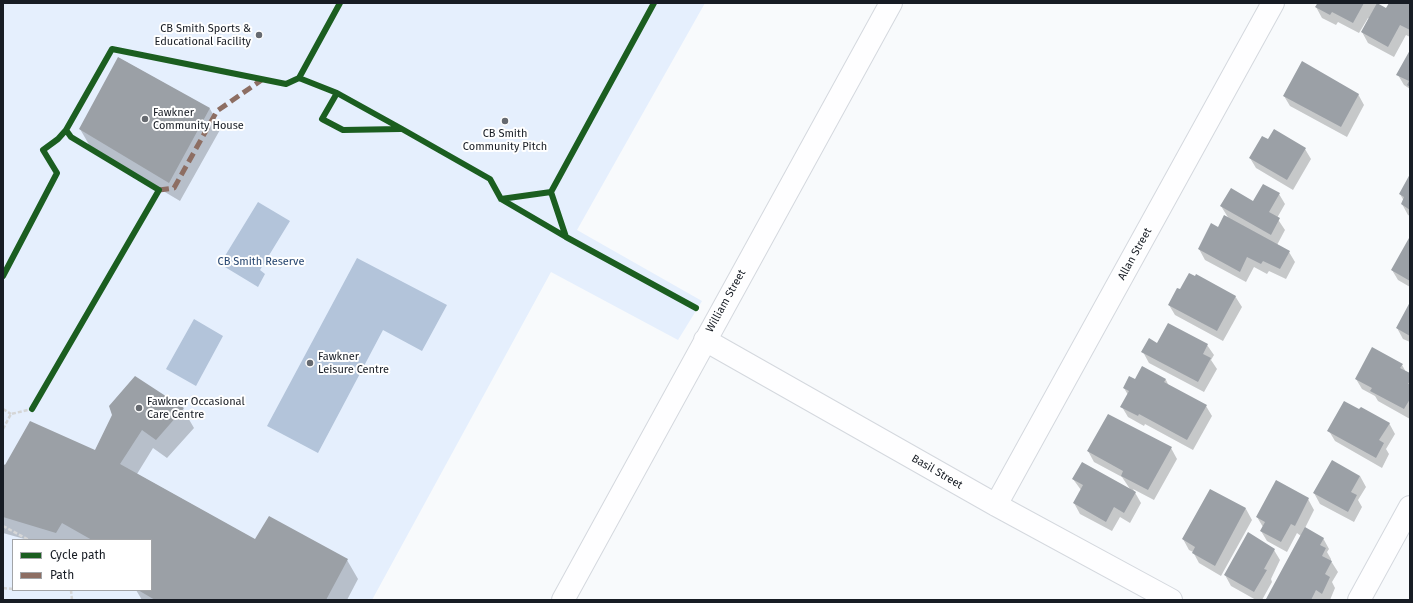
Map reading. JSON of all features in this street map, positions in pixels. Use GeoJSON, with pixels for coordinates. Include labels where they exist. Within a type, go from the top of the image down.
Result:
{"type":"FeatureCollection","features":[{"type":"Feature","properties":{"kind":"street","name":"William Street"},"geometry":{"type":"LineString","coordinates":[[563,600],[891,3]]}},
{"type":"Feature","properties":{"kind":"street","name":"Allan Street"},"geometry":{"type":"LineString","coordinates":[[996,505],[1274,3]]}},
{"type":"Feature","properties":{"kind":"street","name":"Basil Street"},"geometry":{"type":"LineString","coordinates":[[705,340],[996,505],[1171,600]]}},
{"type":"Feature","properties":{"kind":"street"},"geometry":{"type":"LineString","coordinates":[[1359,600],[1410,507]]}},
{"type":"Feature","properties":{"kind":"path"},"geometry":{"type":"LineString","coordinates":[[3,276],[57,173],[43,150],[58,139],[66,130],[112,49],[286,84],[299,78],[340,3]]}},
{"type":"Feature","properties":{"kind":"path"},"geometry":{"type":"LineString","coordinates":[[566,237],[550,192],[654,3]]}},
{"type":"Feature","properties":{"kind":"path"},"geometry":{"type":"LineString","coordinates":[[299,78],[337,93],[490,179],[501,199],[566,237],[696,308]]}},
{"type":"Feature","properties":{"kind":"path"},"geometry":{"type":"LineString","coordinates":[[337,93],[322,118],[343,130],[402,129]]}},
{"type":"Feature","properties":{"kind":"path"},"geometry":{"type":"LineString","coordinates":[[3,409],[11,414],[32,409],[159,190],[71,137],[66,130]]}},
{"type":"Feature","properties":{"kind":"path"},"geometry":{"type":"LineString","coordinates":[[501,199],[550,192]]}},
{"type":"Feature","properties":{"kind":"path"},"geometry":{"type":"LineString","coordinates":[[3,429],[11,414]]}},
{"type":"Feature","properties":{"kind":"path"},"geometry":{"type":"LineString","coordinates":[[3,526],[27,539]]}},
{"type":"Feature","properties":{"kind":"green space","name":"CB Smith Reserve"},"geometry":{"type":"Polygon","coordinates":[[[3,3],[705,3],[577,230],[702,301],[678,340],[551,272],[372,600],[3,600],[3,3]]]}},
{"type":"Feature","properties":{"kind":"water"},"geometry":{"type":"Polygon","coordinates":[[[258,202],[290,221],[260,270],[265,274],[258,287],[220,264],[258,202]]]}},
{"type":"Feature","properties":{"kind":"water"},"geometry":{"type":"Polygon","coordinates":[[[357,258],[447,305],[422,351],[383,330],[318,453],[267,426],[357,258]]]}},
{"type":"Feature","properties":{"kind":"water"},"geometry":{"type":"Polygon","coordinates":[[[194,319],[223,336],[196,386],[166,369],[194,319]]]}},
{"type":"Feature","properties":{"kind":"building"},"geometry":{"type":"Polygon","coordinates":[[[1315,3],[1364,3],[1353,23],[1332,12],[1330,15],[1315,7],[1317,4],[1315,3]]]}},
{"type":"Feature","properties":{"kind":"building"},"geometry":{"type":"Polygon","coordinates":[[[1377,3],[1386,8],[1389,3],[1410,3],[1410,30],[1400,25],[1388,47],[1361,32],[1377,3]]]}},
{"type":"Feature","properties":{"kind":"building"},"geometry":{"type":"Polygon","coordinates":[[[1410,50],[1410,87],[1407,85],[1409,81],[1396,75],[1410,50]]]}},
{"type":"Feature","properties":{"kind":"building","name":"Fawkner Community House"},"geometry":{"type":"Polygon","coordinates":[[[118,57],[210,108],[169,183],[79,129],[118,57]]]}},
{"type":"Feature","properties":{"kind":"building"},"geometry":{"type":"Polygon","coordinates":[[[1302,61],[1359,94],[1341,127],[1283,96],[1302,61]]]}},
{"type":"Feature","properties":{"kind":"building"},"geometry":{"type":"Polygon","coordinates":[[[1274,129],[1306,148],[1287,180],[1249,158],[1262,136],[1268,139],[1274,129]]]}},
{"type":"Feature","properties":{"kind":"building"},"geometry":{"type":"Polygon","coordinates":[[[1410,174],[1410,210],[1401,204],[1404,197],[1399,194],[1410,174]]]}},
{"type":"Feature","properties":{"kind":"building"},"geometry":{"type":"Polygon","coordinates":[[[1263,184],[1280,193],[1269,212],[1280,218],[1271,235],[1220,206],[1231,188],[1253,201],[1263,184]]]}},
{"type":"Feature","properties":{"kind":"building"},"geometry":{"type":"Polygon","coordinates":[[[1224,215],[1290,251],[1280,269],[1263,261],[1261,264],[1247,257],[1240,272],[1198,249],[1211,223],[1218,227],[1224,215]]]}},
{"type":"Feature","properties":{"kind":"building"},"geometry":{"type":"Polygon","coordinates":[[[1409,238],[1410,239],[1410,281],[1391,270],[1409,238]]]}},
{"type":"Feature","properties":{"kind":"building"},"geometry":{"type":"Polygon","coordinates":[[[1189,273],[1195,276],[1196,274],[1236,296],[1217,331],[1168,305],[1177,288],[1180,289],[1189,273]]]}},
{"type":"Feature","properties":{"kind":"building"},"geometry":{"type":"Polygon","coordinates":[[[1410,302],[1410,336],[1396,328],[1410,302]]]}},
{"type":"Feature","properties":{"kind":"building"},"geometry":{"type":"Polygon","coordinates":[[[1168,323],[1208,344],[1203,354],[1211,358],[1198,382],[1141,352],[1149,338],[1157,343],[1168,323]]]}},
{"type":"Feature","properties":{"kind":"building"},"geometry":{"type":"Polygon","coordinates":[[[1372,347],[1403,364],[1400,368],[1410,373],[1410,381],[1408,384],[1410,384],[1410,399],[1404,409],[1370,391],[1372,388],[1355,379],[1372,347]]]}},
{"type":"Feature","properties":{"kind":"building"},"geometry":{"type":"Polygon","coordinates":[[[1142,366],[1166,379],[1164,382],[1207,405],[1187,440],[1139,414],[1138,416],[1120,407],[1129,391],[1123,388],[1129,376],[1135,379],[1142,366]]]}},
{"type":"Feature","properties":{"kind":"building"},"geometry":{"type":"Polygon","coordinates":[[[135,376],[184,408],[156,440],[142,430],[120,464],[255,539],[269,516],[348,559],[326,600],[155,600],[140,591],[152,591],[152,539],[90,539],[62,523],[56,533],[3,517],[3,464],[5,465],[30,421],[95,450],[112,415],[109,406],[135,376]]]}},
{"type":"Feature","properties":{"kind":"building"},"geometry":{"type":"Polygon","coordinates":[[[1344,401],[1359,409],[1361,407],[1390,423],[1379,440],[1384,443],[1376,458],[1327,431],[1344,401]]]}},
{"type":"Feature","properties":{"kind":"building"},"geometry":{"type":"Polygon","coordinates":[[[1108,414],[1172,447],[1148,490],[1121,476],[1123,471],[1087,451],[1108,414]]]}},
{"type":"Feature","properties":{"kind":"building"},"geometry":{"type":"Polygon","coordinates":[[[1332,460],[1360,476],[1351,492],[1357,495],[1348,512],[1313,493],[1332,460]]]}},
{"type":"Feature","properties":{"kind":"building"},"geometry":{"type":"Polygon","coordinates":[[[1082,462],[1136,492],[1124,513],[1114,507],[1106,522],[1073,503],[1083,485],[1072,479],[1082,462]]]}},
{"type":"Feature","properties":{"kind":"building"},"geometry":{"type":"Polygon","coordinates":[[[1276,480],[1309,498],[1295,526],[1291,524],[1281,542],[1260,531],[1265,522],[1256,517],[1276,480]]]}},
{"type":"Feature","properties":{"kind":"building"},"geometry":{"type":"Polygon","coordinates":[[[1210,489],[1246,508],[1215,566],[1192,553],[1195,547],[1182,539],[1210,489]]]}},
{"type":"Feature","properties":{"kind":"building"},"geometry":{"type":"Polygon","coordinates":[[[1305,527],[1324,538],[1320,545],[1326,548],[1322,556],[1332,561],[1325,574],[1330,577],[1322,594],[1316,590],[1311,600],[1267,600],[1266,599],[1305,527]]]}},
{"type":"Feature","properties":{"kind":"building"},"geometry":{"type":"Polygon","coordinates":[[[1248,532],[1275,549],[1264,569],[1267,570],[1254,592],[1224,575],[1248,532]]]}},
{"type":"Feature","properties":{"kind":"marked path"},"geometry":{"type":"LineString","coordinates":[[159,190],[174,188],[217,111],[263,79]]}},
{"type":"Feature","properties":{"kind":"cycle path"},"geometry":{"type":"LineString","coordinates":[[299,78],[340,3]]}},
{"type":"Feature","properties":{"kind":"cycle path"},"geometry":{"type":"LineString","coordinates":[[566,237],[551,192],[654,3]]}},
{"type":"Feature","properties":{"kind":"cycle path"},"geometry":{"type":"LineString","coordinates":[[32,409],[159,190],[71,137],[66,130],[112,49],[286,84],[299,78],[337,93],[490,179],[501,199],[566,237],[696,308]]}},
{"type":"Feature","properties":{"kind":"cycle path"},"geometry":{"type":"LineString","coordinates":[[337,93],[322,119],[343,130],[400,129]]}},
{"type":"Feature","properties":{"kind":"cycle path"},"geometry":{"type":"LineString","coordinates":[[3,276],[57,173],[43,150],[58,139],[66,130]]}},
{"type":"Feature","properties":{"kind":"cycle path"},"geometry":{"type":"LineString","coordinates":[[501,199],[551,192]]}},
{"type":"Feature","properties":{"kind":"place","name":"CB Smith Sports & Educational Facility"},"geometry":{"type":"Point","coordinates":[259,35]}},
{"type":"Feature","properties":{"kind":"place","name":"Fawkner Community House"},"geometry":{"type":"Point","coordinates":[145,119]}},
{"type":"Feature","properties":{"kind":"place","name":"CB Smith Community Pitch"},"geometry":{"type":"Point","coordinates":[505,121]}},
{"type":"Feature","properties":{"kind":"place","name":"Fawkner Leisure Centre"},"geometry":{"type":"Point","coordinates":[310,363]}},
{"type":"Feature","properties":{"kind":"place","name":"Fawkner Occasional Care Centre"},"geometry":{"type":"Point","coordinates":[139,408]}}]}
